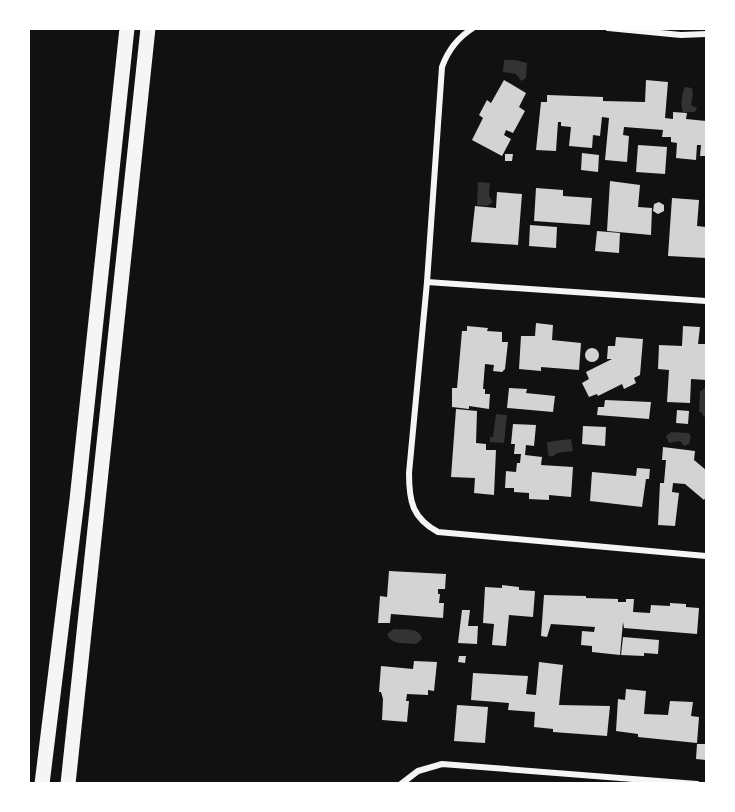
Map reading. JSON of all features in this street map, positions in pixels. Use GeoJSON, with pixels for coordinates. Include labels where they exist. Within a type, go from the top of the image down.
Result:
{"type":"FeatureCollection","features":[{"type":"Feature","properties":{"kind":"main road"},"geometry":{"type":"LineString","coordinates":[[42,783],[76,500],[127,28]]}},
{"type":"Feature","properties":{"kind":"main road"},"geometry":{"type":"LineString","coordinates":[[68,783],[148,28]]}},
{"type":"Feature","properties":{"kind":"street"},"geometry":{"type":"LineString","coordinates":[[473,28],[452,46],[442,67],[427,282],[409,473],[409,490],[418,517],[438,532],[706,556]]}},
{"type":"Feature","properties":{"kind":"street"},"geometry":{"type":"LineString","coordinates":[[608,28],[681,35],[706,34]]}},
{"type":"Feature","properties":{"kind":"street"},"geometry":{"type":"LineString","coordinates":[[427,282],[706,301]]}},
{"type":"Feature","properties":{"kind":"street"},"geometry":{"type":"LineString","coordinates":[[400,783],[418,771],[442,764],[697,783]]}},
{"type":"Feature","properties":{"kind":"shaded area"},"geometry":{"type":"Polygon","coordinates":[[[504,60],[527,63],[526,78],[521,81],[516,74],[503,72],[504,60]]]}},
{"type":"Feature","properties":{"kind":"shaded area"},"geometry":{"type":"Polygon","coordinates":[[[685,87],[692,88],[691,105],[697,108],[695,112],[683,112],[682,99],[685,87]]]}},
{"type":"Feature","properties":{"kind":"shaded area"},"geometry":{"type":"Polygon","coordinates":[[[478,182],[490,183],[489,196],[493,202],[487,206],[477,205],[478,182]]]}},
{"type":"Feature","properties":{"kind":"shaded area"},"geometry":{"type":"Polygon","coordinates":[[[706,388],[706,416],[704,417],[699,412],[700,391],[706,388]]]}},
{"type":"Feature","properties":{"kind":"shaded area"},"geometry":{"type":"Polygon","coordinates":[[[496,414],[507,415],[504,443],[490,442],[490,437],[493,437],[496,414]]]}},
{"type":"Feature","properties":{"kind":"shaded area"},"geometry":{"type":"Polygon","coordinates":[[[671,432],[689,433],[691,437],[689,444],[684,446],[680,441],[669,443],[666,436],[671,432]]]}},
{"type":"Feature","properties":{"kind":"shaded area"},"geometry":{"type":"Polygon","coordinates":[[[571,439],[573,451],[557,453],[552,457],[548,455],[547,442],[571,439]]]}},
{"type":"Feature","properties":{"kind":"shaded area"},"geometry":{"type":"Polygon","coordinates":[[[394,629],[415,631],[421,635],[422,639],[416,644],[395,642],[387,634],[394,629]]]}},
{"type":"Feature","properties":{"kind":"building"},"geometry":{"type":"Polygon","coordinates":[[[504,80],[526,93],[519,107],[525,111],[513,133],[506,130],[504,135],[511,139],[502,156],[472,140],[483,118],[479,115],[487,100],[491,103],[504,80]]]}},
{"type":"Feature","properties":{"kind":"building"},"geometry":{"type":"Polygon","coordinates":[[[646,80],[668,82],[665,118],[673,119],[673,112],[687,113],[686,119],[706,121],[706,156],[700,156],[701,145],[697,145],[696,160],[676,158],[677,143],[671,142],[671,137],[662,137],[663,130],[624,127],[623,135],[629,136],[627,162],[605,160],[609,118],[602,117],[600,136],[593,135],[592,148],[569,146],[571,127],[561,126],[561,122],[558,122],[556,151],[536,150],[541,102],[547,102],[547,95],[603,97],[603,101],[645,102],[646,80]]]}},
{"type":"Feature","properties":{"kind":"building"},"geometry":{"type":"Polygon","coordinates":[[[638,145],[667,147],[665,174],[636,172],[638,145]]]}},
{"type":"Feature","properties":{"kind":"building"},"geometry":{"type":"Polygon","coordinates":[[[582,153],[599,155],[598,172],[581,170],[582,153]]]}},
{"type":"Feature","properties":{"kind":"building"},"geometry":{"type":"Polygon","coordinates":[[[505,154],[513,154],[512,161],[505,161],[505,154]]]}},
{"type":"Feature","properties":{"kind":"building"},"geometry":{"type":"Polygon","coordinates":[[[610,181],[640,185],[638,207],[652,208],[651,235],[607,231],[610,181]]]}},
{"type":"Feature","properties":{"kind":"building"},"geometry":{"type":"Polygon","coordinates":[[[536,188],[563,190],[563,196],[592,198],[590,225],[534,221],[536,188]]]}},
{"type":"Feature","properties":{"kind":"building"},"geometry":{"type":"Polygon","coordinates":[[[497,192],[522,194],[518,245],[471,242],[475,206],[496,208],[497,192]]]}},
{"type":"Feature","properties":{"kind":"building"},"geometry":{"type":"Polygon","coordinates":[[[672,198],[699,200],[697,226],[706,227],[706,258],[668,256],[672,198]]]}},
{"type":"Feature","properties":{"kind":"building"},"geometry":{"type":"Polygon","coordinates":[[[659,202],[664,205],[664,211],[658,214],[653,211],[654,204],[659,202]]]}},
{"type":"Feature","properties":{"kind":"building"},"geometry":{"type":"Polygon","coordinates":[[[530,225],[557,227],[556,248],[529,246],[530,225]]]}},
{"type":"Feature","properties":{"kind":"building"},"geometry":{"type":"Polygon","coordinates":[[[597,231],[620,233],[619,253],[595,251],[597,231]]]}},
{"type":"Feature","properties":{"kind":"building"},"geometry":{"type":"Polygon","coordinates":[[[536,323],[553,325],[552,340],[581,343],[579,370],[541,367],[541,371],[519,369],[521,336],[535,336],[536,323]]]}},
{"type":"Feature","properties":{"kind":"building"},"geometry":{"type":"Polygon","coordinates":[[[467,326],[502,332],[502,342],[508,342],[505,369],[502,372],[493,371],[494,365],[485,364],[483,389],[485,389],[485,394],[490,394],[489,409],[469,406],[469,409],[452,407],[452,388],[457,388],[462,331],[467,331],[467,326]]]}},
{"type":"Feature","properties":{"kind":"building"},"geometry":{"type":"Polygon","coordinates":[[[683,326],[700,327],[698,344],[706,344],[706,380],[691,379],[690,403],[667,402],[669,370],[658,369],[659,345],[682,346],[683,326]]]}},
{"type":"Feature","properties":{"kind":"building"},"geometry":{"type":"Polygon","coordinates":[[[616,337],[643,339],[640,375],[634,378],[636,383],[624,389],[622,384],[598,396],[597,394],[589,397],[582,383],[589,379],[586,372],[612,359],[607,359],[608,346],[615,346],[616,337]]]}},
{"type":"Feature","properties":{"kind":"building"},"geometry":{"type":"Polygon","coordinates":[[[592,348],[597,350],[599,355],[597,360],[592,362],[587,360],[585,355],[587,350],[592,348]]]}},
{"type":"Feature","properties":{"kind":"building"},"geometry":{"type":"Polygon","coordinates":[[[509,388],[527,389],[526,393],[555,396],[553,412],[507,408],[509,388]]]}},
{"type":"Feature","properties":{"kind":"building"},"geometry":{"type":"Polygon","coordinates":[[[605,400],[651,402],[649,419],[597,415],[598,407],[604,407],[605,400]]]}},
{"type":"Feature","properties":{"kind":"building"},"geometry":{"type":"Polygon","coordinates":[[[456,409],[477,411],[476,443],[486,444],[486,450],[496,450],[494,495],[474,493],[475,478],[451,477],[456,409]]]}},
{"type":"Feature","properties":{"kind":"building"},"geometry":{"type":"Polygon","coordinates":[[[677,410],[689,411],[688,424],[676,423],[677,410]]]}},
{"type":"Feature","properties":{"kind":"building"},"geometry":{"type":"Polygon","coordinates":[[[513,424],[536,425],[534,446],[526,445],[525,455],[542,457],[541,465],[573,467],[571,497],[549,495],[549,500],[529,499],[529,493],[514,492],[514,488],[505,488],[506,471],[516,472],[517,463],[520,463],[521,454],[514,454],[515,444],[511,444],[513,424]]]}},
{"type":"Feature","properties":{"kind":"building"},"geometry":{"type":"Polygon","coordinates":[[[583,426],[606,427],[605,446],[582,444],[583,426]]]}},
{"type":"Feature","properties":{"kind":"building"},"geometry":{"type":"Polygon","coordinates":[[[663,447],[695,451],[694,460],[706,470],[704,500],[685,484],[673,483],[672,492],[679,493],[675,526],[658,525],[660,483],[664,483],[666,460],[662,460],[663,447]]]}},
{"type":"Feature","properties":{"kind":"building"},"geometry":{"type":"Polygon","coordinates":[[[637,468],[650,469],[649,479],[646,479],[642,507],[590,501],[592,472],[636,476],[637,468]]]}},
{"type":"Feature","properties":{"kind":"building"},"geometry":{"type":"Polygon","coordinates":[[[389,571],[446,574],[445,589],[438,589],[439,603],[444,603],[443,618],[391,614],[390,623],[378,623],[380,596],[387,597],[389,571]]]}},
{"type":"Feature","properties":{"kind":"building"},"geometry":{"type":"Polygon","coordinates":[[[502,585],[519,587],[519,590],[535,591],[533,617],[509,615],[506,646],[492,645],[494,624],[483,623],[485,587],[502,588],[502,585]]]}},
{"type":"Feature","properties":{"kind":"building"},"geometry":{"type":"Polygon","coordinates":[[[544,595],[618,599],[618,602],[634,599],[633,612],[650,613],[651,605],[686,604],[686,607],[699,608],[697,634],[624,628],[623,622],[620,655],[592,652],[592,646],[581,645],[582,631],[594,632],[595,627],[551,624],[547,637],[541,636],[544,595]]]}},
{"type":"Feature","properties":{"kind":"building"},"geometry":{"type":"Polygon","coordinates":[[[462,610],[470,610],[468,626],[478,626],[477,644],[458,643],[462,610]]]}},
{"type":"Feature","properties":{"kind":"building"},"geometry":{"type":"Polygon","coordinates":[[[623,637],[659,640],[658,654],[621,655],[623,637]]]}},
{"type":"Feature","properties":{"kind":"building"},"geometry":{"type":"Polygon","coordinates":[[[459,656],[466,656],[465,663],[458,662],[459,656]]]}},
{"type":"Feature","properties":{"kind":"building"},"geometry":{"type":"Polygon","coordinates":[[[414,661],[437,662],[434,691],[428,690],[428,695],[407,694],[406,701],[409,701],[407,722],[382,720],[383,699],[379,692],[381,666],[413,669],[414,661]]]}},
{"type":"Feature","properties":{"kind":"building"},"geometry":{"type":"Polygon","coordinates":[[[539,662],[563,665],[559,705],[610,706],[607,736],[553,732],[553,729],[534,727],[535,712],[508,710],[509,703],[471,700],[473,673],[528,676],[526,694],[536,695],[539,662]]]}},
{"type":"Feature","properties":{"kind":"building"},"geometry":{"type":"Polygon","coordinates":[[[626,689],[646,691],[644,714],[668,715],[670,701],[693,702],[691,716],[699,717],[697,743],[638,737],[638,734],[616,731],[618,699],[625,700],[626,689]]]}},
{"type":"Feature","properties":{"kind":"building"},"geometry":{"type":"Polygon","coordinates":[[[457,705],[488,707],[485,743],[454,741],[457,705]]]}},
{"type":"Feature","properties":{"kind":"building"},"geometry":{"type":"Polygon","coordinates":[[[697,744],[706,744],[706,760],[696,759],[697,744]]]}}]}
